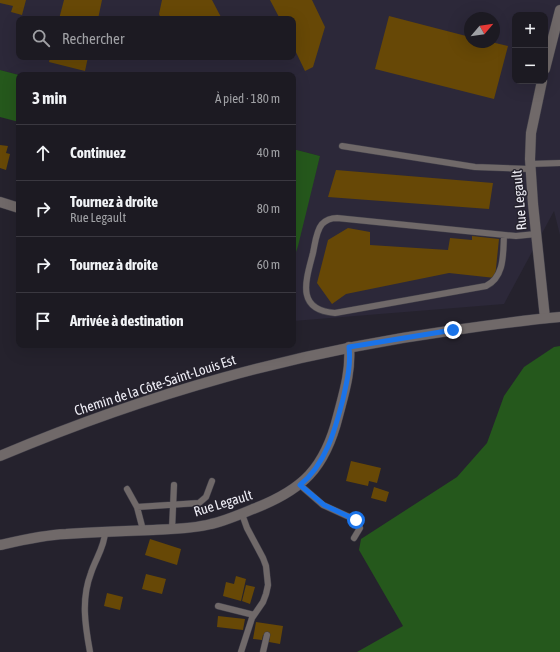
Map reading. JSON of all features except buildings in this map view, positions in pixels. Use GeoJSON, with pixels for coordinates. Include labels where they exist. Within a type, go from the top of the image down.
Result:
{"type":"FeatureCollection","features":[{"type":"Feature","properties":{"kind":"street"},"geometry":{"type":"LineString","coordinates":[[548,57],[560,11]]}},
{"type":"Feature","properties":{"kind":"street","name":"Rue Legault"},"geometry":{"type":"LineString","coordinates":[[541,84],[531,133],[530,167],[545,318]]}},
{"type":"Feature","properties":{"kind":"street"},"geometry":{"type":"LineString","coordinates":[[0,202],[16,207]]}},
{"type":"Feature","properties":{"kind":"street","name":"Chemin de la Côte-Saint-Louis Est"},"geometry":{"type":"LineString","coordinates":[[0,456],[79,424],[189,387],[268,365],[349,347],[433,333],[560,317]]}},
{"type":"Feature","properties":{"kind":"street","name":"Rue Legault"},"geometry":{"type":"LineString","coordinates":[[0,545],[51,535],[172,529],[211,524],[242,514],[276,500],[300,485],[308,478],[327,450],[333,435],[349,373],[349,347]]}},
{"type":"Feature","properties":{"kind":"lane"},"geometry":{"type":"LineString","coordinates":[[342,146],[475,167],[530,167],[560,163]]}},
{"type":"Feature","properties":{"kind":"lane"},"geometry":{"type":"LineString","coordinates":[[504,235],[501,266],[498,275],[495,280],[486,286],[335,313],[323,312],[317,309],[308,298],[305,282],[318,231],[322,225],[330,219],[337,218],[516,236],[536,234]]}},
{"type":"Feature","properties":{"kind":"lane"},"geometry":{"type":"LineString","coordinates":[[137,507],[196,504],[203,501],[209,491],[212,481]]}},
{"type":"Feature","properties":{"kind":"lane"},"geometry":{"type":"LineString","coordinates":[[172,529],[174,485]]}},
{"type":"Feature","properties":{"kind":"lane"},"geometry":{"type":"LineString","coordinates":[[300,485],[324,505],[356,520],[360,528],[354,538]]}},
{"type":"Feature","properties":{"kind":"lane"},"geometry":{"type":"LineString","coordinates":[[127,489],[137,507],[143,530]]}},
{"type":"Feature","properties":{"kind":"lane"},"geometry":{"type":"LineString","coordinates":[[241,652],[254,615],[266,594],[268,585],[268,575],[263,558],[247,528],[242,514]]}},
{"type":"Feature","properties":{"kind":"lane"},"geometry":{"type":"LineString","coordinates":[[90,652],[85,631],[85,597],[90,573],[105,540],[105,532]]}},
{"type":"Feature","properties":{"kind":"lane"},"geometry":{"type":"LineString","coordinates":[[218,606],[254,615]]}},
{"type":"Feature","properties":{"kind":"lane"},"geometry":{"type":"LineString","coordinates":[[262,652],[267,635]]}},
{"type":"Feature","properties":{"kind":"shaded area"},"geometry":{"type":"Polygon","coordinates":[[[0,0],[560,0],[560,235],[554,211],[504,304],[296,321],[296,245],[320,156],[296,150],[296,72],[16,72],[16,74],[0,70],[0,0]]]}},
{"type":"Feature","properties":{"kind":"green space"},"geometry":{"type":"Polygon","coordinates":[[[0,70],[16,74],[16,121],[0,117],[0,70]]]}},
{"type":"Feature","properties":{"kind":"green space"},"geometry":{"type":"Polygon","coordinates":[[[296,150],[320,156],[296,252],[296,150]]]}},
{"type":"Feature","properties":{"kind":"green space"},"geometry":{"type":"Polygon","coordinates":[[[560,346],[560,652],[357,652],[403,626],[359,550],[361,539],[457,477],[487,443],[504,396],[524,367],[554,347],[560,346]]]}},
{"type":"Feature","properties":{"kind":"route"},"geometry":{"type":"LineString","coordinates":[[356,520],[324,505],[300,485],[308,478],[317,466],[327,450],[333,435],[350,368],[349,347],[453,330]]}}]}
